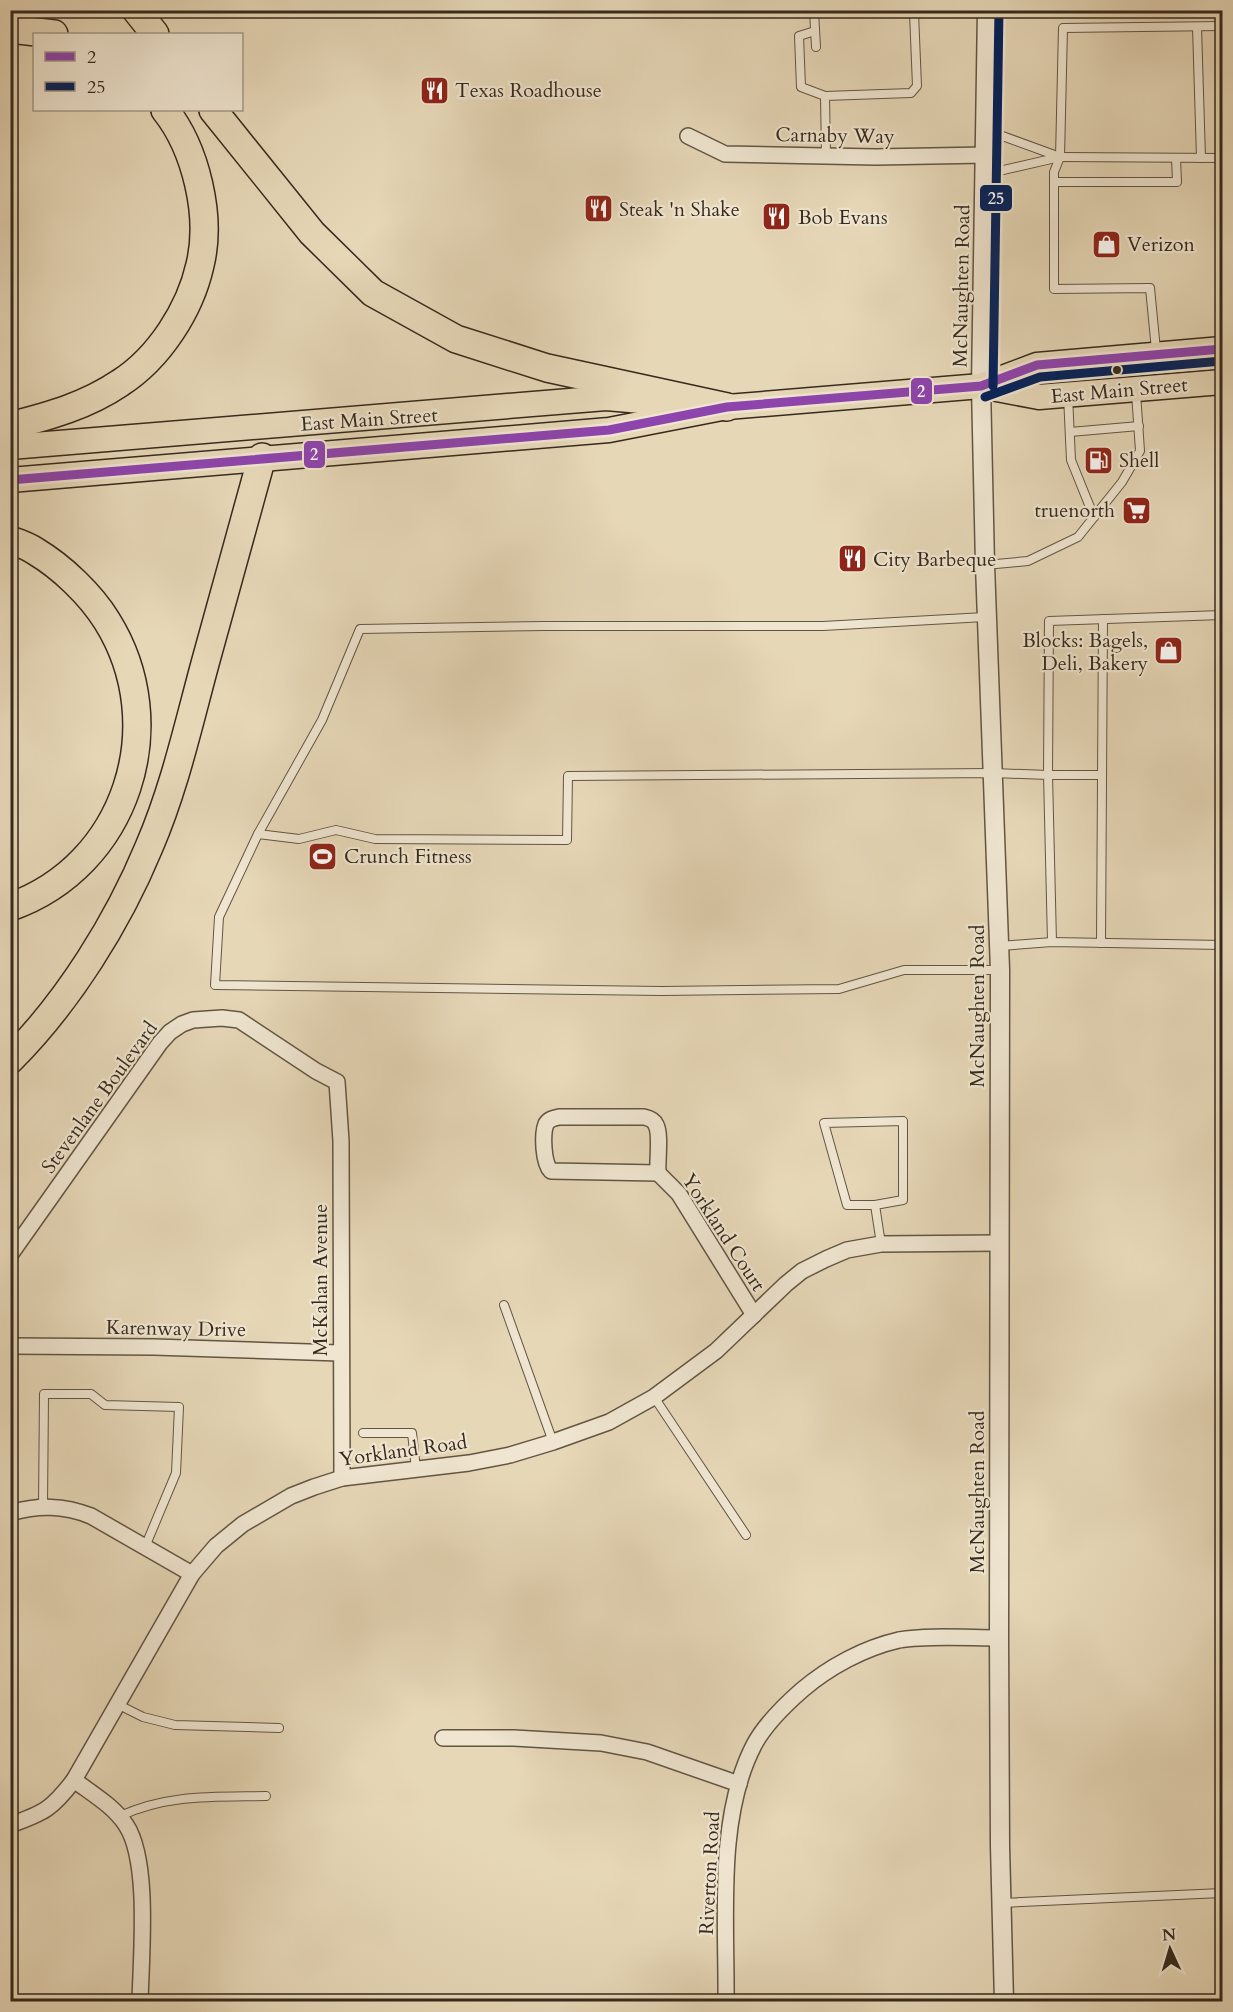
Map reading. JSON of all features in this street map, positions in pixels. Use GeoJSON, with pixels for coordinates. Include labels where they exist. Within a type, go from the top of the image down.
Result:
{"type":"FeatureCollection","features":[{"type":"Feature","properties":{"kind":"highway"},"geometry":{"type":"LineString","coordinates":[[136,10],[154,33]]}},
{"type":"Feature","properties":{"kind":"highway"},"geometry":{"type":"LineString","coordinates":[[10,29],[45,33]]}},
{"type":"Feature","properties":{"kind":"highway"},"geometry":{"type":"LineString","coordinates":[[10,426],[72,408],[122,382],[145,363],[161,345],[183,309],[200,266],[203,247],[203,216],[193,163],[185,141],[166,111]]}},
{"type":"Feature","properties":{"kind":"highway"},"geometry":{"type":"LineString","coordinates":[[214,111],[312,232],[373,293],[456,339],[547,368],[727,407]]}},
{"type":"Feature","properties":{"kind":"highway"},"geometry":{"type":"LineString","coordinates":[[10,1060],[34,1036],[79,974],[119,910],[149,847],[172,784],[262,458]]}},
{"type":"Feature","properties":{"kind":"highway"},"geometry":{"type":"LineString","coordinates":[[10,540],[36,551],[71,579],[90,598],[107,621],[127,666],[134,692],[136,721],[133,770],[126,793],[103,837],[70,874],[33,898],[10,907]]}},
{"type":"Feature","properties":{"kind":"main road","name":"East Main Street"},"geometry":{"type":"LineString","coordinates":[[981,386],[1037,365],[1222,349]]}},
{"type":"Feature","properties":{"kind":"main road","name":"East Main Street"},"geometry":{"type":"LineString","coordinates":[[10,480],[609,430],[727,407],[981,386],[1039,397],[1222,382]]}},
{"type":"Feature","properties":{"kind":"main road","name":"East Main Street"},"geometry":{"type":"LineString","coordinates":[[10,447],[606,399],[727,407]]}},
{"type":"Feature","properties":{"kind":"street","name":"McNaughten Road"},"geometry":{"type":"LineString","coordinates":[[987,10],[987,130],[981,386],[985,566],[1000,946],[999,1638],[1004,2001]]}},
{"type":"Feature","properties":{"kind":"street","name":"Carnaby Way"},"geometry":{"type":"LineString","coordinates":[[688,136],[725,154],[986,155]]}},
{"type":"Feature","properties":{"kind":"street","name":"McKahan Avenue"},"geometry":{"type":"LineString","coordinates":[[182,1024],[205,1018],[239,1020],[316,1071],[337,1082],[341,1141],[342,1478]]}},
{"type":"Feature","properties":{"kind":"street","name":"Stevenlane Boulevard"},"geometry":{"type":"LineString","coordinates":[[10,1255],[160,1043],[182,1024]]}},
{"type":"Feature","properties":{"kind":"street","name":"Yorkland Court"},"geometry":{"type":"LineString","coordinates":[[658,1173],[558,1173],[551,1171],[544,1159],[547,1123],[559,1117],[644,1117],[651,1119],[658,1131],[658,1173],[679,1194],[754,1315]]}},
{"type":"Feature","properties":{"kind":"street","name":"Yorkland Road"},"geometry":{"type":"LineString","coordinates":[[10,1825],[36,1816],[57,1803],[74,1780],[192,1574],[216,1546],[243,1524],[291,1496],[342,1478],[469,1463],[510,1455],[609,1422],[654,1396],[716,1351],[802,1271],[847,1250],[881,1244],[1000,1243]]}},
{"type":"Feature","properties":{"kind":"street","name":"Karenway Drive"},"geometry":{"type":"LineString","coordinates":[[10,1346],[154,1347],[340,1353]]}},
{"type":"Feature","properties":{"kind":"street"},"geometry":{"type":"LineString","coordinates":[[10,1513],[43,1506],[75,1510],[91,1516],[192,1574]]}},
{"type":"Feature","properties":{"kind":"street","name":"Riverton Road"},"geometry":{"type":"LineString","coordinates":[[726,2001],[729,1823],[739,1784],[755,1744],[786,1704],[819,1676],[863,1652],[900,1640],[999,1638]]}},
{"type":"Feature","properties":{"kind":"street"},"geometry":{"type":"LineString","coordinates":[[443,1738],[514,1738],[602,1743],[647,1752],[739,1784]]}},
{"type":"Feature","properties":{"kind":"street"},"geometry":{"type":"LineString","coordinates":[[74,1780],[120,1816],[132,1837],[142,1875],[140,2001]]}},
{"type":"Feature","properties":{"kind":"lane"},"geometry":{"type":"LineString","coordinates":[[816,47],[814,11],[817,10]]}},
{"type":"Feature","properties":{"kind":"lane"},"geometry":{"type":"LineString","coordinates":[[815,31],[799,36],[801,87],[825,96],[911,93],[917,86],[912,10]]}},
{"type":"Feature","properties":{"kind":"lane"},"geometry":{"type":"LineString","coordinates":[[1156,354],[1150,288],[1054,289],[1054,172],[1060,157],[1063,28],[1222,26]]}},
{"type":"Feature","properties":{"kind":"lane"},"geometry":{"type":"LineString","coordinates":[[1197,27],[1201,158]]}},
{"type":"Feature","properties":{"kind":"lane"},"geometry":{"type":"LineString","coordinates":[[825,96],[826,156]]}},
{"type":"Feature","properties":{"kind":"lane"},"geometry":{"type":"LineString","coordinates":[[987,130],[1060,157]]}},
{"type":"Feature","properties":{"kind":"lane"},"geometry":{"type":"LineString","coordinates":[[986,174],[1060,157],[1222,158]]}},
{"type":"Feature","properties":{"kind":"lane"},"geometry":{"type":"LineString","coordinates":[[1054,183],[1177,182],[1176,158]]}},
{"type":"Feature","properties":{"kind":"lane"},"geometry":{"type":"LineString","coordinates":[[985,566],[1028,561],[1078,537],[1122,482],[1140,451],[1136,389]]}},
{"type":"Feature","properties":{"kind":"lane"},"geometry":{"type":"LineString","coordinates":[[1068,395],[1071,460],[1094,517]]}},
{"type":"Feature","properties":{"kind":"lane"},"geometry":{"type":"LineString","coordinates":[[1070,432],[1139,426]]}},
{"type":"Feature","properties":{"kind":"lane"},"geometry":{"type":"LineString","coordinates":[[1052,942],[1048,775],[1049,621],[1222,615]]}},
{"type":"Feature","properties":{"kind":"lane"},"geometry":{"type":"LineString","coordinates":[[987,617],[823,626],[545,626],[360,629],[322,720],[258,834],[219,917],[215,985],[662,991],[839,989],[904,970],[1000,970]]}},
{"type":"Feature","properties":{"kind":"lane"},"geometry":{"type":"LineString","coordinates":[[1101,943],[1103,619]]}},
{"type":"Feature","properties":{"kind":"lane"},"geometry":{"type":"LineString","coordinates":[[258,834],[299,839],[336,830],[375,839],[567,840],[568,776],[994,773],[1102,775]]}},
{"type":"Feature","properties":{"kind":"lane"},"geometry":{"type":"LineString","coordinates":[[1000,946],[1052,942],[1222,945]]}},
{"type":"Feature","properties":{"kind":"lane"},"geometry":{"type":"LineString","coordinates":[[903,1121],[903,1200],[875,1205],[847,1205],[824,1123],[903,1121]]}},
{"type":"Feature","properties":{"kind":"lane"},"geometry":{"type":"LineString","coordinates":[[875,1205],[881,1244]]}},
{"type":"Feature","properties":{"kind":"lane"},"geometry":{"type":"LineString","coordinates":[[504,1305],[553,1442]]}},
{"type":"Feature","properties":{"kind":"lane"},"geometry":{"type":"LineString","coordinates":[[43,1506],[44,1394],[92,1394],[105,1405],[179,1407],[176,1473],[145,1547]]}},
{"type":"Feature","properties":{"kind":"lane"},"geometry":{"type":"LineString","coordinates":[[654,1396],[746,1534]]}},
{"type":"Feature","properties":{"kind":"lane"},"geometry":{"type":"LineString","coordinates":[[363,1433],[412,1433],[416,1469]]}},
{"type":"Feature","properties":{"kind":"lane"},"geometry":{"type":"LineString","coordinates":[[117,1704],[143,1717],[174,1725],[279,1728]]}},
{"type":"Feature","properties":{"kind":"lane"},"geometry":{"type":"LineString","coordinates":[[120,1816],[143,1806],[189,1797],[266,1796]]}},
{"type":"Feature","properties":{"kind":"lane"},"geometry":{"type":"LineString","coordinates":[[1002,1903],[1222,1893]]}},
{"type":"Feature","properties":{"kind":"transit line","name":"25"},"geometry":{"type":"LineString","coordinates":[[993,386],[999,10]]}},
{"type":"Feature","properties":{"kind":"transit line","name":"2"},"geometry":{"type":"LineString","coordinates":[[10,480],[609,430],[727,407],[981,386],[1037,365],[1222,349]]}},
{"type":"Feature","properties":{"kind":"transit line","name":"25"},"geometry":{"type":"LineString","coordinates":[[985,397],[1040,377],[1222,361]]}},
{"type":"Feature","properties":{"kind":"place","name":"Texas Roadhouse"},"geometry":{"type":"Point","coordinates":[434,90]}},
{"type":"Feature","properties":{"kind":"place","name":"Steak 'n Shake"},"geometry":{"type":"Point","coordinates":[598,209]}},
{"type":"Feature","properties":{"kind":"place","name":"Bob Evans"},"geometry":{"type":"Point","coordinates":[777,217]}},
{"type":"Feature","properties":{"kind":"place","name":"Verizon"},"geometry":{"type":"Point","coordinates":[1106,244]}},
{"type":"Feature","properties":{"kind":"place","name":"Shell"},"geometry":{"type":"Point","coordinates":[1098,460]}},
{"type":"Feature","properties":{"kind":"place","name":"truenorth"},"geometry":{"type":"Point","coordinates":[1136,510]}},
{"type":"Feature","properties":{"kind":"place","name":"City Barbeque"},"geometry":{"type":"Point","coordinates":[852,559]}},
{"type":"Feature","properties":{"kind":"place","name":"Blocks: Bagels, Deli, Bakery"},"geometry":{"type":"Point","coordinates":[1169,651]}},
{"type":"Feature","properties":{"kind":"place","name":"Crunch Fitness"},"geometry":{"type":"Point","coordinates":[323,856]}}]}
